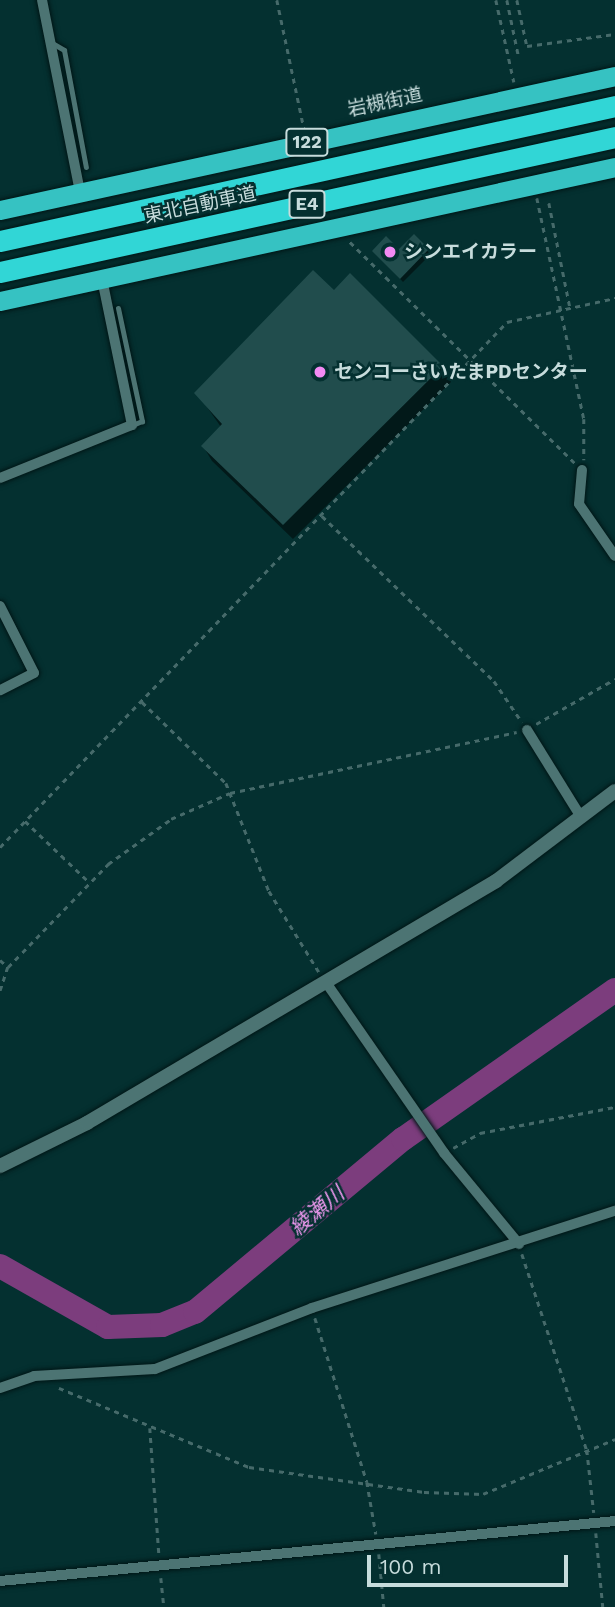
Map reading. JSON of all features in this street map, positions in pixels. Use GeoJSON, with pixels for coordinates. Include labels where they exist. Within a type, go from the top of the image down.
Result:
{"type":"FeatureCollection","features":[{"type":"Feature","properties":{"kind":"highway","name":"岩槻街道"},"geometry":{"type":"LineString","coordinates":[[0,210],[615,76]]}},
{"type":"Feature","properties":{"kind":"highway","name":"東北自動車道"},"geometry":{"type":"LineString","coordinates":[[0,241],[615,106]]}},
{"type":"Feature","properties":{"kind":"highway","name":"東北自動車道"},"geometry":{"type":"LineString","coordinates":[[0,272],[615,136]]}},
{"type":"Feature","properties":{"kind":"highway"},"geometry":{"type":"LineString","coordinates":[[0,301],[615,167]]}},
{"type":"Feature","properties":{"kind":"street"},"geometry":{"type":"LineString","coordinates":[[43,0],[80,192]]}},
{"type":"Feature","properties":{"kind":"street"},"geometry":{"type":"LineString","coordinates":[[0,478],[132,425],[102,279]]}},
{"type":"Feature","properties":{"kind":"street"},"geometry":{"type":"LineString","coordinates":[[582,470],[579,504],[615,556]]}},
{"type":"Feature","properties":{"kind":"street"},"geometry":{"type":"LineString","coordinates":[[0,606],[34,673],[0,690]]}},
{"type":"Feature","properties":{"kind":"street"},"geometry":{"type":"LineString","coordinates":[[527,730],[581,817]]}},
{"type":"Feature","properties":{"kind":"street"},"geometry":{"type":"LineString","coordinates":[[0,1166],[87,1122],[496,881],[615,790]]}},
{"type":"Feature","properties":{"kind":"street"},"geometry":{"type":"LineString","coordinates":[[325,981],[444,1153],[519,1244]]}},
{"type":"Feature","properties":{"kind":"street"},"geometry":{"type":"LineString","coordinates":[[0,1388],[34,1376],[155,1369],[312,1308],[615,1212]]}},
{"type":"Feature","properties":{"kind":"street"},"geometry":{"type":"LineString","coordinates":[[0,1581],[615,1521]]}},
{"type":"Feature","properties":{"kind":"lane"},"geometry":{"type":"LineString","coordinates":[[52,43],[64,50],[86,167]]}},
{"type":"Feature","properties":{"kind":"lane"},"geometry":{"type":"LineString","coordinates":[[118,309],[142,421],[132,425]]}},
{"type":"Feature","properties":{"kind":"path"},"geometry":{"type":"LineString","coordinates":[[277,0],[306,142]]}},
{"type":"Feature","properties":{"kind":"path"},"geometry":{"type":"LineString","coordinates":[[496,0],[517,97]]}},
{"type":"Feature","properties":{"kind":"path"},"geometry":{"type":"LineString","coordinates":[[507,0],[519,58]]}},
{"type":"Feature","properties":{"kind":"path"},"geometry":{"type":"LineString","coordinates":[[517,0],[527,46],[615,34]]}},
{"type":"Feature","properties":{"kind":"path"},"geometry":{"type":"LineString","coordinates":[[535,185],[584,419],[582,470]]}},
{"type":"Feature","properties":{"kind":"path"},"geometry":{"type":"LineString","coordinates":[[549,204],[570,307]]}},
{"type":"Feature","properties":{"kind":"path"},"geometry":{"type":"LineString","coordinates":[[330,230],[353,244],[582,470]]}},
{"type":"Feature","properties":{"kind":"path"},"geometry":{"type":"LineString","coordinates":[[0,847],[507,322],[559,308],[615,298]]}},
{"type":"Feature","properties":{"kind":"path"},"geometry":{"type":"LineString","coordinates":[[322,516],[494,681],[527,730]]}},
{"type":"Feature","properties":{"kind":"path"},"geometry":{"type":"LineString","coordinates":[[0,992],[8,967],[134,840],[230,793],[527,730],[615,679]]}},
{"type":"Feature","properties":{"kind":"path"},"geometry":{"type":"LineString","coordinates":[[142,701],[230,793],[269,891],[325,981]]}},
{"type":"Feature","properties":{"kind":"path"},"geometry":{"type":"LineString","coordinates":[[25,821],[90,883]]}},
{"type":"Feature","properties":{"kind":"path"},"geometry":{"type":"LineString","coordinates":[[0,960],[8,967]]}},
{"type":"Feature","properties":{"kind":"path"},"geometry":{"type":"LineString","coordinates":[[444,1153],[480,1133],[615,1107]]}},
{"type":"Feature","properties":{"kind":"path"},"geometry":{"type":"LineString","coordinates":[[519,1244],[586,1450],[603,1607]]}},
{"type":"Feature","properties":{"kind":"path"},"geometry":{"type":"LineString","coordinates":[[312,1308],[367,1482],[378,1545],[384,1607]]}},
{"type":"Feature","properties":{"kind":"path"},"geometry":{"type":"LineString","coordinates":[[34,1376],[150,1428],[249,1467],[367,1482],[483,1494],[615,1439]]}},
{"type":"Feature","properties":{"kind":"path"},"geometry":{"type":"LineString","coordinates":[[150,1428],[164,1607]]}},
{"type":"Feature","properties":{"kind":"building"},"geometry":{"type":"Polygon","coordinates":[[[414,234],[429,249],[400,279],[372,251],[386,236],[399,249],[414,234]]]}},
{"type":"Feature","properties":{"kind":"building"},"geometry":{"type":"Polygon","coordinates":[[[313,270],[334,290],[350,273],[443,366],[283,525],[201,446],[222,424],[194,393],[313,270]]]}},
{"type":"Feature","properties":{"kind":"waterway","name":"綾瀬川"},"geometry":{"type":"LineString","coordinates":[[0,1266],[108,1327],[162,1325],[195,1312],[403,1139],[615,990]]}},
{"type":"Feature","properties":{"kind":"place","name":"シンエイカラー"},"geometry":{"type":"Point","coordinates":[390,252]}},
{"type":"Feature","properties":{"kind":"place","name":"センコーさいたまPDセンター"},"geometry":{"type":"Point","coordinates":[320,372]}}]}
